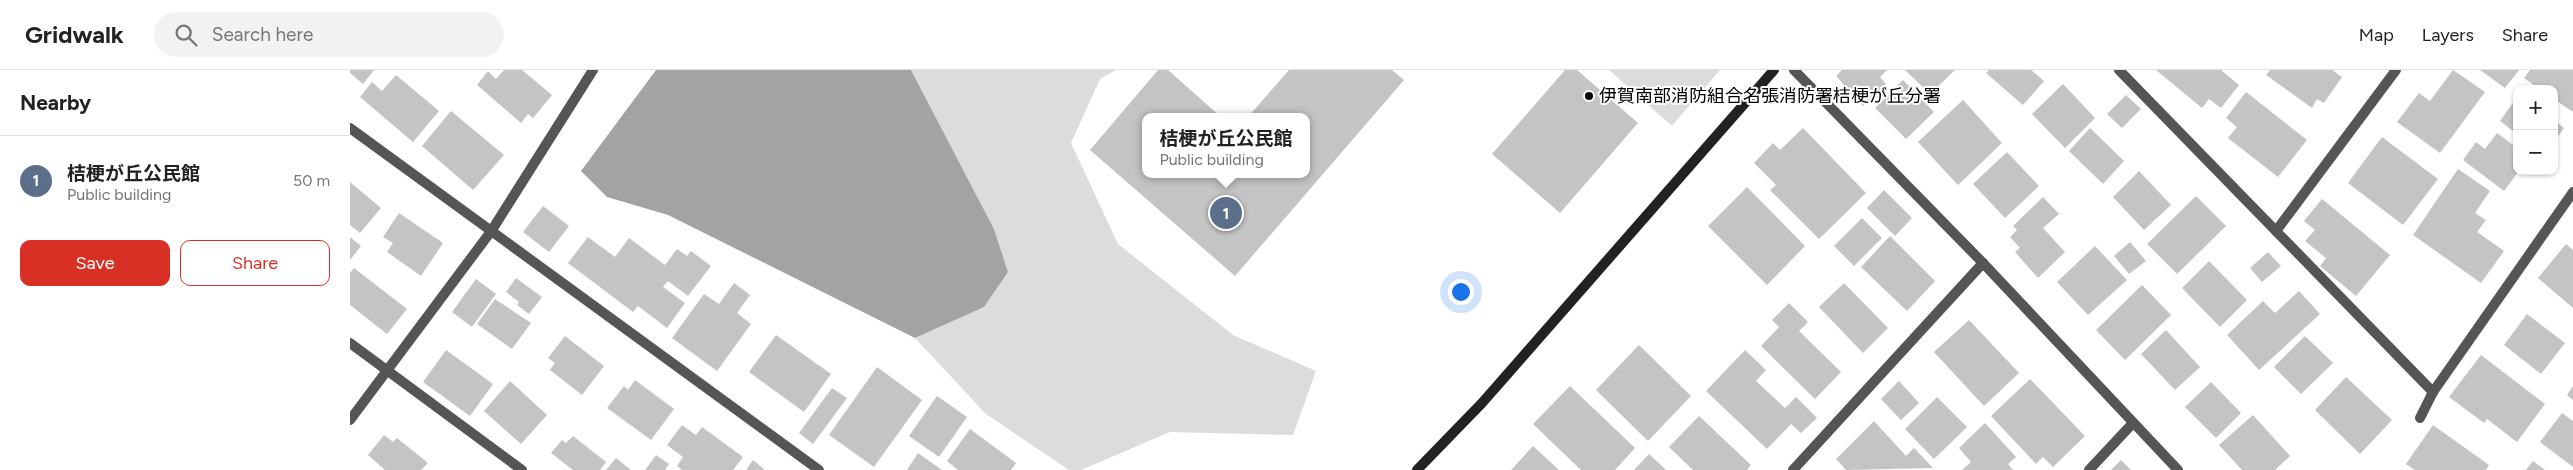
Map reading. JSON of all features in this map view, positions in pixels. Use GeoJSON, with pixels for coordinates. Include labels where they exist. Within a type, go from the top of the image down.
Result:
{"type":"FeatureCollection","features":[{"type":"Feature","properties":{"kind":"street"},"geometry":{"type":"LineString","coordinates":[[350,420],[492,230],[593,70]]}},
{"type":"Feature","properties":{"kind":"street"},"geometry":{"type":"LineString","coordinates":[[1417,470],[1482,403],[1774,70]]}},
{"type":"Feature","properties":{"kind":"street"},"geometry":{"type":"LineString","coordinates":[[1794,70],[1983,263],[2178,470]]}},
{"type":"Feature","properties":{"kind":"street"},"geometry":{"type":"LineString","coordinates":[[2119,70],[2433,392]]}},
{"type":"Feature","properties":{"kind":"street"},"geometry":{"type":"LineString","coordinates":[[2276,231],[2396,70]]}},
{"type":"Feature","properties":{"kind":"street"},"geometry":{"type":"LineString","coordinates":[[350,128],[819,470]]}},
{"type":"Feature","properties":{"kind":"street"},"geometry":{"type":"LineString","coordinates":[[2420,418],[2433,392],[2573,192]]}},
{"type":"Feature","properties":{"kind":"street"},"geometry":{"type":"LineString","coordinates":[[1793,470],[1983,263]]}},
{"type":"Feature","properties":{"kind":"street"},"geometry":{"type":"LineString","coordinates":[[350,343],[522,470]]}},
{"type":"Feature","properties":{"kind":"street"},"geometry":{"type":"LineString","coordinates":[[2089,470],[2133,423]]}},
{"type":"Feature","properties":{"kind":"shaded area"},"geometry":{"type":"Polygon","coordinates":[[[656,70],[911,70],[994,229],[1008,272],[984,307],[915,338],[668,215],[607,197],[581,171],[656,70]]]}},
{"type":"Feature","properties":{"kind":"shaded area"},"geometry":{"type":"Polygon","coordinates":[[[911,70],[1116,70],[1100,79],[1071,143],[1118,244],[1233,335],[1316,371],[1293,435],[1170,432],[1081,470],[1069,470],[986,414],[915,338],[984,307],[1008,272],[994,229],[911,70]]]}},
{"type":"Feature","properties":{"kind":"shaded area"},"geometry":{"type":"Polygon","coordinates":[[[1609,70],[1720,70],[1672,126],[1609,70]]]}},
{"type":"Feature","properties":{"kind":"building"},"geometry":{"type":"Polygon","coordinates":[[[350,70],[374,70],[363,84],[350,73],[350,70]]]}},
{"type":"Feature","properties":{"kind":"building"},"geometry":{"type":"Polygon","coordinates":[[[504,70],[522,70],[552,95],[533,118],[528,114],[521,123],[477,85],[488,71],[496,79],[504,70]]]}},
{"type":"Feature","properties":{"kind":"building"},"geometry":{"type":"Polygon","coordinates":[[[1158,70],[1168,70],[1216,113],[1142,113],[1142,178],[1310,178],[1310,113],[1251,113],[1289,70],[1392,70],[1404,80],[1235,276],[1090,150],[1158,70]]]}},
{"type":"Feature","properties":{"kind":"building"},"geometry":{"type":"Polygon","coordinates":[[[1565,70],[1577,70],[1638,123],[1560,213],[1492,154],[1565,70]]]}},
{"type":"Feature","properties":{"kind":"building"},"geometry":{"type":"Polygon","coordinates":[[[1842,70],[1887,70],[1880,77],[1886,84],[1863,106],[1836,76],[1842,70]]]}},
{"type":"Feature","properties":{"kind":"building"},"geometry":{"type":"Polygon","coordinates":[[[1905,70],[1955,70],[1930,94],[1905,70]]]}},
{"type":"Feature","properties":{"kind":"building"},"geometry":{"type":"Polygon","coordinates":[[[1989,70],[2031,70],[2044,81],[2023,105],[1986,73],[1989,70]]]}},
{"type":"Feature","properties":{"kind":"building"},"geometry":{"type":"Polygon","coordinates":[[[2156,70],[2221,70],[2239,85],[2221,108],[2209,99],[2202,108],[2156,70]]]}},
{"type":"Feature","properties":{"kind":"building"},"geometry":{"type":"Polygon","coordinates":[[[2270,70],[2332,70],[2342,77],[2324,103],[2317,99],[2312,108],[2266,75],[2270,70]]]}},
{"type":"Feature","properties":{"kind":"building"},"geometry":{"type":"Polygon","coordinates":[[[2453,70],[2485,92],[2440,153],[2397,122],[2419,93],[2430,101],[2453,70]]]}},
{"type":"Feature","properties":{"kind":"building"},"geometry":{"type":"Polygon","coordinates":[[[2480,70],[2519,70],[2505,88],[2480,70]]]}},
{"type":"Feature","properties":{"kind":"building"},"geometry":{"type":"Polygon","coordinates":[[[2530,70],[2573,70],[2573,112],[2558,102],[2558,85],[2534,85],[2524,78],[2530,70]]]}},
{"type":"Feature","properties":{"kind":"building"},"geometry":{"type":"Polygon","coordinates":[[[396,75],[439,111],[413,142],[360,97],[372,82],[382,91],[396,75]]]}},
{"type":"Feature","properties":{"kind":"building"},"geometry":{"type":"Polygon","coordinates":[[[1903,80],[1934,112],[1906,139],[1875,108],[1903,80]]]}},
{"type":"Feature","properties":{"kind":"building"},"geometry":{"type":"Polygon","coordinates":[[[2063,84],[2095,118],[2065,148],[2032,114],[2063,84]]]}},
{"type":"Feature","properties":{"kind":"building"},"geometry":{"type":"Polygon","coordinates":[[[2246,92],[2307,140],[2278,177],[2228,138],[2237,127],[2226,118],[2246,92]]]}},
{"type":"Feature","properties":{"kind":"building"},"geometry":{"type":"Polygon","coordinates":[[[2126,95],[2141,109],[2122,128],[2107,114],[2126,95]]]}},
{"type":"Feature","properties":{"kind":"building"},"geometry":{"type":"Polygon","coordinates":[[[1963,100],[2002,143],[1958,185],[1918,142],[1963,100]]]}},
{"type":"Feature","properties":{"kind":"building"},"geometry":{"type":"Polygon","coordinates":[[[2513,103],[2513,131],[2500,121],[2513,103]]]}},
{"type":"Feature","properties":{"kind":"building"},"geometry":{"type":"Polygon","coordinates":[[[451,111],[504,155],[473,190],[422,146],[451,111]]]}},
{"type":"Feature","properties":{"kind":"building"},"geometry":{"type":"Polygon","coordinates":[[[2558,123],[2564,128],[2558,136],[2558,123]]]}},
{"type":"Feature","properties":{"kind":"building"},"geometry":{"type":"Polygon","coordinates":[[[1803,128],[1866,193],[1819,239],[1770,190],[1776,185],[1754,163],[1773,143],[1780,150],[1803,128]]]}},
{"type":"Feature","properties":{"kind":"building"},"geometry":{"type":"Polygon","coordinates":[[[2090,128],[2124,161],[2103,184],[2069,151],[2090,128]]]}},
{"type":"Feature","properties":{"kind":"building"},"geometry":{"type":"Polygon","coordinates":[[[2497,133],[2513,145],[2513,175],[2516,175],[2504,191],[2463,160],[2476,142],[2485,149],[2497,133]]]}},
{"type":"Feature","properties":{"kind":"building"},"geometry":{"type":"Polygon","coordinates":[[[2382,137],[2438,179],[2403,225],[2348,183],[2382,137]]]}},
{"type":"Feature","properties":{"kind":"building"},"geometry":{"type":"Polygon","coordinates":[[[2007,152],[2039,186],[2005,218],[1973,184],[2007,152]]]}},
{"type":"Feature","properties":{"kind":"building"},"geometry":{"type":"Polygon","coordinates":[[[2458,169],[2490,191],[2475,213],[2486,220],[2477,232],[2504,251],[2481,283],[2413,235],[2458,169]]]}},
{"type":"Feature","properties":{"kind":"building"},"geometry":{"type":"Polygon","coordinates":[[[2139,171],[2171,205],[2144,230],[2113,197],[2139,171]]]}},
{"type":"Feature","properties":{"kind":"building"},"geometry":{"type":"Polygon","coordinates":[[[350,182],[381,208],[360,233],[350,225],[350,182]]]}},
{"type":"Feature","properties":{"kind":"building"},"geometry":{"type":"Polygon","coordinates":[[[1747,187],[1805,246],[1767,285],[1708,226],[1747,187]]]}},
{"type":"Feature","properties":{"kind":"building"},"geometry":{"type":"Polygon","coordinates":[[[1884,190],[1912,218],[1895,236],[1867,208],[1884,190]]]}},
{"type":"Feature","properties":{"kind":"building"},"geometry":{"type":"Polygon","coordinates":[[[2196,196],[2226,226],[2177,274],[2147,244],[2196,196]]]}},
{"type":"Feature","properties":{"kind":"building"},"geometry":{"type":"Polygon","coordinates":[[[2043,197],[2059,214],[2043,228],[2065,252],[2038,278],[2015,252],[2020,248],[2010,237],[2017,230],[2013,226],[2043,197]]]}},
{"type":"Feature","properties":{"kind":"building"},"geometry":{"type":"Polygon","coordinates":[[[2322,199],[2390,255],[2356,296],[2320,266],[2326,258],[2305,241],[2315,230],[2304,221],[2322,199]]]}},
{"type":"Feature","properties":{"kind":"building"},"geometry":{"type":"Polygon","coordinates":[[[543,206],[569,226],[549,252],[523,232],[543,206]]]}},
{"type":"Feature","properties":{"kind":"building"},"geometry":{"type":"Polygon","coordinates":[[[399,213],[443,243],[421,276],[387,252],[393,243],[383,237],[399,213]]]}},
{"type":"Feature","properties":{"kind":"building"},"geometry":{"type":"Polygon","coordinates":[[[1862,218],[1882,238],[1854,266],[1834,246],[1862,218]]]}},
{"type":"Feature","properties":{"kind":"building"},"geometry":{"type":"Polygon","coordinates":[[[1890,236],[1935,281],[1907,311],[1861,267],[1890,236]]]}},
{"type":"Feature","properties":{"kind":"building"},"geometry":{"type":"Polygon","coordinates":[[[350,237],[361,246],[350,260],[350,237]]]}},
{"type":"Feature","properties":{"kind":"building"},"geometry":{"type":"Polygon","coordinates":[[[588,237],[615,257],[629,238],[665,265],[677,249],[687,256],[691,251],[711,266],[688,296],[668,281],[663,287],[685,303],[667,328],[638,306],[633,312],[568,263],[588,237]]]}},
{"type":"Feature","properties":{"kind":"building"},"geometry":{"type":"Polygon","coordinates":[[[2130,242],[2146,261],[2129,274],[2114,256],[2130,242]]]}},
{"type":"Feature","properties":{"kind":"building"},"geometry":{"type":"Polygon","coordinates":[[[2566,244],[2573,250],[2573,308],[2538,278],[2566,244]]]}},
{"type":"Feature","properties":{"kind":"building"},"geometry":{"type":"Polygon","coordinates":[[[2095,246],[2127,280],[2088,315],[2057,282],[2095,246]]]}},
{"type":"Feature","properties":{"kind":"building"},"geometry":{"type":"Polygon","coordinates":[[[2268,252],[2281,266],[2262,282],[2250,268],[2268,252]]]}},
{"type":"Feature","properties":{"kind":"building"},"geometry":{"type":"Polygon","coordinates":[[[2209,261],[2247,300],[2220,327],[2182,288],[2209,261]]]}},
{"type":"Feature","properties":{"kind":"building"},"geometry":{"type":"Polygon","coordinates":[[[354,268],[407,309],[387,334],[350,305],[350,273],[354,268]]]}},
{"type":"Feature","properties":{"kind":"building"},"geometry":{"type":"Polygon","coordinates":[[[516,278],[542,297],[529,314],[517,305],[519,302],[506,292],[516,278]]]}},
{"type":"Feature","properties":{"kind":"building"},"geometry":{"type":"Polygon","coordinates":[[[476,279],[496,294],[472,327],[452,312],[476,279]]]}},
{"type":"Feature","properties":{"kind":"building"},"geometry":{"type":"Polygon","coordinates":[[[734,283],[750,295],[737,313],[751,324],[717,371],[672,338],[704,294],[719,304],[734,283]]]}},
{"type":"Feature","properties":{"kind":"building"},"geometry":{"type":"Polygon","coordinates":[[[1844,283],[1888,328],[1863,353],[1819,307],[1844,283]]]}},
{"type":"Feature","properties":{"kind":"building"},"geometry":{"type":"Polygon","coordinates":[[[2142,285],[2171,315],[2125,360],[2096,330],[2142,285]]]}},
{"type":"Feature","properties":{"kind":"building"},"geometry":{"type":"Polygon","coordinates":[[[2299,291],[2320,314],[2259,370],[2227,335],[2263,301],[2275,313],[2299,291]]]}},
{"type":"Feature","properties":{"kind":"building"},"geometry":{"type":"Polygon","coordinates":[[[495,299],[531,323],[512,349],[477,324],[495,299]]]}},
{"type":"Feature","properties":{"kind":"building"},"geometry":{"type":"Polygon","coordinates":[[[1789,303],[1808,322],[1799,331],[1841,372],[1815,399],[1761,346],[1779,327],[1772,320],[1789,303]]]}},
{"type":"Feature","properties":{"kind":"building"},"geometry":{"type":"Polygon","coordinates":[[[2527,314],[2565,343],[2541,374],[2504,345],[2527,314]]]}},
{"type":"Feature","properties":{"kind":"building"},"geometry":{"type":"Polygon","coordinates":[[[1969,320],[2019,373],[1984,406],[1934,352],[1969,320]]]}},
{"type":"Feature","properties":{"kind":"building"},"geometry":{"type":"Polygon","coordinates":[[[2166,330],[2200,367],[2175,390],[2141,354],[2166,330]]]}},
{"type":"Feature","properties":{"kind":"building"},"geometry":{"type":"Polygon","coordinates":[[[776,335],[831,374],[804,412],[749,372],[776,335]]]}},
{"type":"Feature","properties":{"kind":"building"},"geometry":{"type":"Polygon","coordinates":[[[565,336],[604,366],[582,395],[550,370],[555,363],[548,358],[565,336]]]}},
{"type":"Feature","properties":{"kind":"building"},"geometry":{"type":"Polygon","coordinates":[[[2305,336],[2333,363],[2301,394],[2274,367],[2305,336]]]}},
{"type":"Feature","properties":{"kind":"building"},"geometry":{"type":"Polygon","coordinates":[[[1639,345],[1691,396],[1648,441],[1596,390],[1639,345]]]}},
{"type":"Feature","properties":{"kind":"building"},"geometry":{"type":"Polygon","coordinates":[[[446,350],[493,384],[470,416],[423,382],[446,350]]]}},
{"type":"Feature","properties":{"kind":"building"},"geometry":{"type":"Polygon","coordinates":[[[1745,350],[1766,370],[1756,381],[1785,408],[1796,397],[1817,418],[1801,433],[1791,424],[1767,449],[1706,391],[1745,350]]]}},
{"type":"Feature","properties":{"kind":"building"},"geometry":{"type":"Polygon","coordinates":[[[2481,355],[2545,404],[2517,442],[2487,419],[2484,423],[2449,397],[2481,355]]]}},
{"type":"Feature","properties":{"kind":"building"},"geometry":{"type":"Polygon","coordinates":[[[877,367],[922,400],[874,467],[829,435],[877,367]]]}},
{"type":"Feature","properties":{"kind":"building"},"geometry":{"type":"Polygon","coordinates":[[[2346,377],[2392,420],[2360,454],[2315,410],[2346,377]]]}},
{"type":"Feature","properties":{"kind":"building"},"geometry":{"type":"Polygon","coordinates":[[[2030,379],[2085,436],[2053,467],[2043,457],[2036,464],[1991,416],[2030,379]]]}},
{"type":"Feature","properties":{"kind":"building"},"geometry":{"type":"Polygon","coordinates":[[[635,380],[674,409],[651,440],[607,408],[624,386],[628,390],[635,380]]]}},
{"type":"Feature","properties":{"kind":"building"},"geometry":{"type":"Polygon","coordinates":[[[510,381],[547,415],[521,444],[484,411],[510,381]]]}},
{"type":"Feature","properties":{"kind":"building"},"geometry":{"type":"Polygon","coordinates":[[[1899,381],[1919,403],[1901,420],[1881,399],[1899,381]]]}},
{"type":"Feature","properties":{"kind":"building"},"geometry":{"type":"Polygon","coordinates":[[[2211,382],[2241,413],[2216,438],[2185,407],[2211,382]]]}},
{"type":"Feature","properties":{"kind":"building"},"geometry":{"type":"Polygon","coordinates":[[[1570,386],[1635,448],[1615,470],[1581,470],[1533,424],[1570,386]]]}},
{"type":"Feature","properties":{"kind":"building"},"geometry":{"type":"Polygon","coordinates":[[[2573,386],[2573,400],[2567,395],[2573,386]]]}},
{"type":"Feature","properties":{"kind":"building"},"geometry":{"type":"Polygon","coordinates":[[[832,388],[847,398],[813,444],[799,433],[832,388]]]}},
{"type":"Feature","properties":{"kind":"building"},"geometry":{"type":"Polygon","coordinates":[[[937,396],[967,417],[939,457],[909,436],[937,396]]]}},
{"type":"Feature","properties":{"kind":"building"},"geometry":{"type":"Polygon","coordinates":[[[1937,397],[1967,427],[1934,459],[1905,429],[1937,397]]]}},
{"type":"Feature","properties":{"kind":"building"},"geometry":{"type":"Polygon","coordinates":[[[2562,413],[2573,421],[2573,467],[2540,442],[2562,413]]]}},
{"type":"Feature","properties":{"kind":"building"},"geometry":{"type":"Polygon","coordinates":[[[2253,415],[2290,456],[2275,470],[2242,470],[2219,445],[2253,415]]]}},
{"type":"Feature","properties":{"kind":"building"},"geometry":{"type":"Polygon","coordinates":[[[1699,416],[1751,465],[1747,470],[1693,470],[1669,447],[1699,416]]]}},
{"type":"Feature","properties":{"kind":"building"},"geometry":{"type":"Polygon","coordinates":[[[1874,421],[1906,456],[1914,448],[1933,468],[1846,470],[1836,459],[1874,421]]]}},
{"type":"Feature","properties":{"kind":"building"},"geometry":{"type":"Polygon","coordinates":[[[1985,423],[2016,457],[2008,464],[2013,470],[1962,470],[1971,462],[1959,448],[1985,423]]]}},
{"type":"Feature","properties":{"kind":"building"},"geometry":{"type":"Polygon","coordinates":[[[682,425],[696,435],[702,427],[743,457],[733,470],[682,470],[677,466],[683,457],[667,445],[682,425]]]}},
{"type":"Feature","properties":{"kind":"building"},"geometry":{"type":"Polygon","coordinates":[[[2433,425],[2489,465],[2486,470],[2415,470],[2406,464],[2433,425]]]}},
{"type":"Feature","properties":{"kind":"building"},"geometry":{"type":"Polygon","coordinates":[[[970,429],[1016,463],[1011,470],[958,470],[947,461],[970,429]]]}},
{"type":"Feature","properties":{"kind":"building"},"geometry":{"type":"Polygon","coordinates":[[[384,435],[393,442],[397,438],[428,463],[421,470],[385,470],[368,455],[384,435]]]}},
{"type":"Feature","properties":{"kind":"building"},"geometry":{"type":"Polygon","coordinates":[[[573,436],[606,462],[600,470],[573,470],[551,453],[562,440],[566,443],[573,436]]]}},
{"type":"Feature","properties":{"kind":"building"},"geometry":{"type":"Polygon","coordinates":[[[1533,446],[1559,470],[1511,470],[1533,446]]]}},
{"type":"Feature","properties":{"kind":"building"},"geometry":{"type":"Polygon","coordinates":[[[918,453],[942,470],[907,470],[918,453]]]}},
{"type":"Feature","properties":{"kind":"building"},"geometry":{"type":"Polygon","coordinates":[[[1649,454],[1666,470],[1634,470],[1649,454]]]}},
{"type":"Feature","properties":{"kind":"building"},"geometry":{"type":"Polygon","coordinates":[[[656,455],[669,464],[665,470],[645,470],[656,455]]]}},
{"type":"Feature","properties":{"kind":"building"},"geometry":{"type":"Polygon","coordinates":[[[616,458],[631,470],[606,470],[616,458]]]}},
{"type":"Feature","properties":{"kind":"building"},"geometry":{"type":"Polygon","coordinates":[[[753,460],[764,469],[746,470],[753,460]]]}},
{"type":"Feature","properties":{"kind":"building"},"geometry":{"type":"Polygon","coordinates":[[[2121,460],[2131,470],[2111,470],[2121,460]]]}},
{"type":"Feature","properties":{"kind":"building"},"geometry":{"type":"Polygon","coordinates":[[[2533,461],[2545,470],[2526,470],[2533,461]]]}},
{"type":"Feature","properties":{"kind":"place","name":"伊賀南部消防組合名張消防署桔梗が丘分署"},"geometry":{"type":"Point","coordinates":[1589,96]}},
{"type":"Feature","properties":{"kind":"place","name":"桔梗が丘公民館"},"geometry":{"type":"Point","coordinates":[1226,213]}}]}
